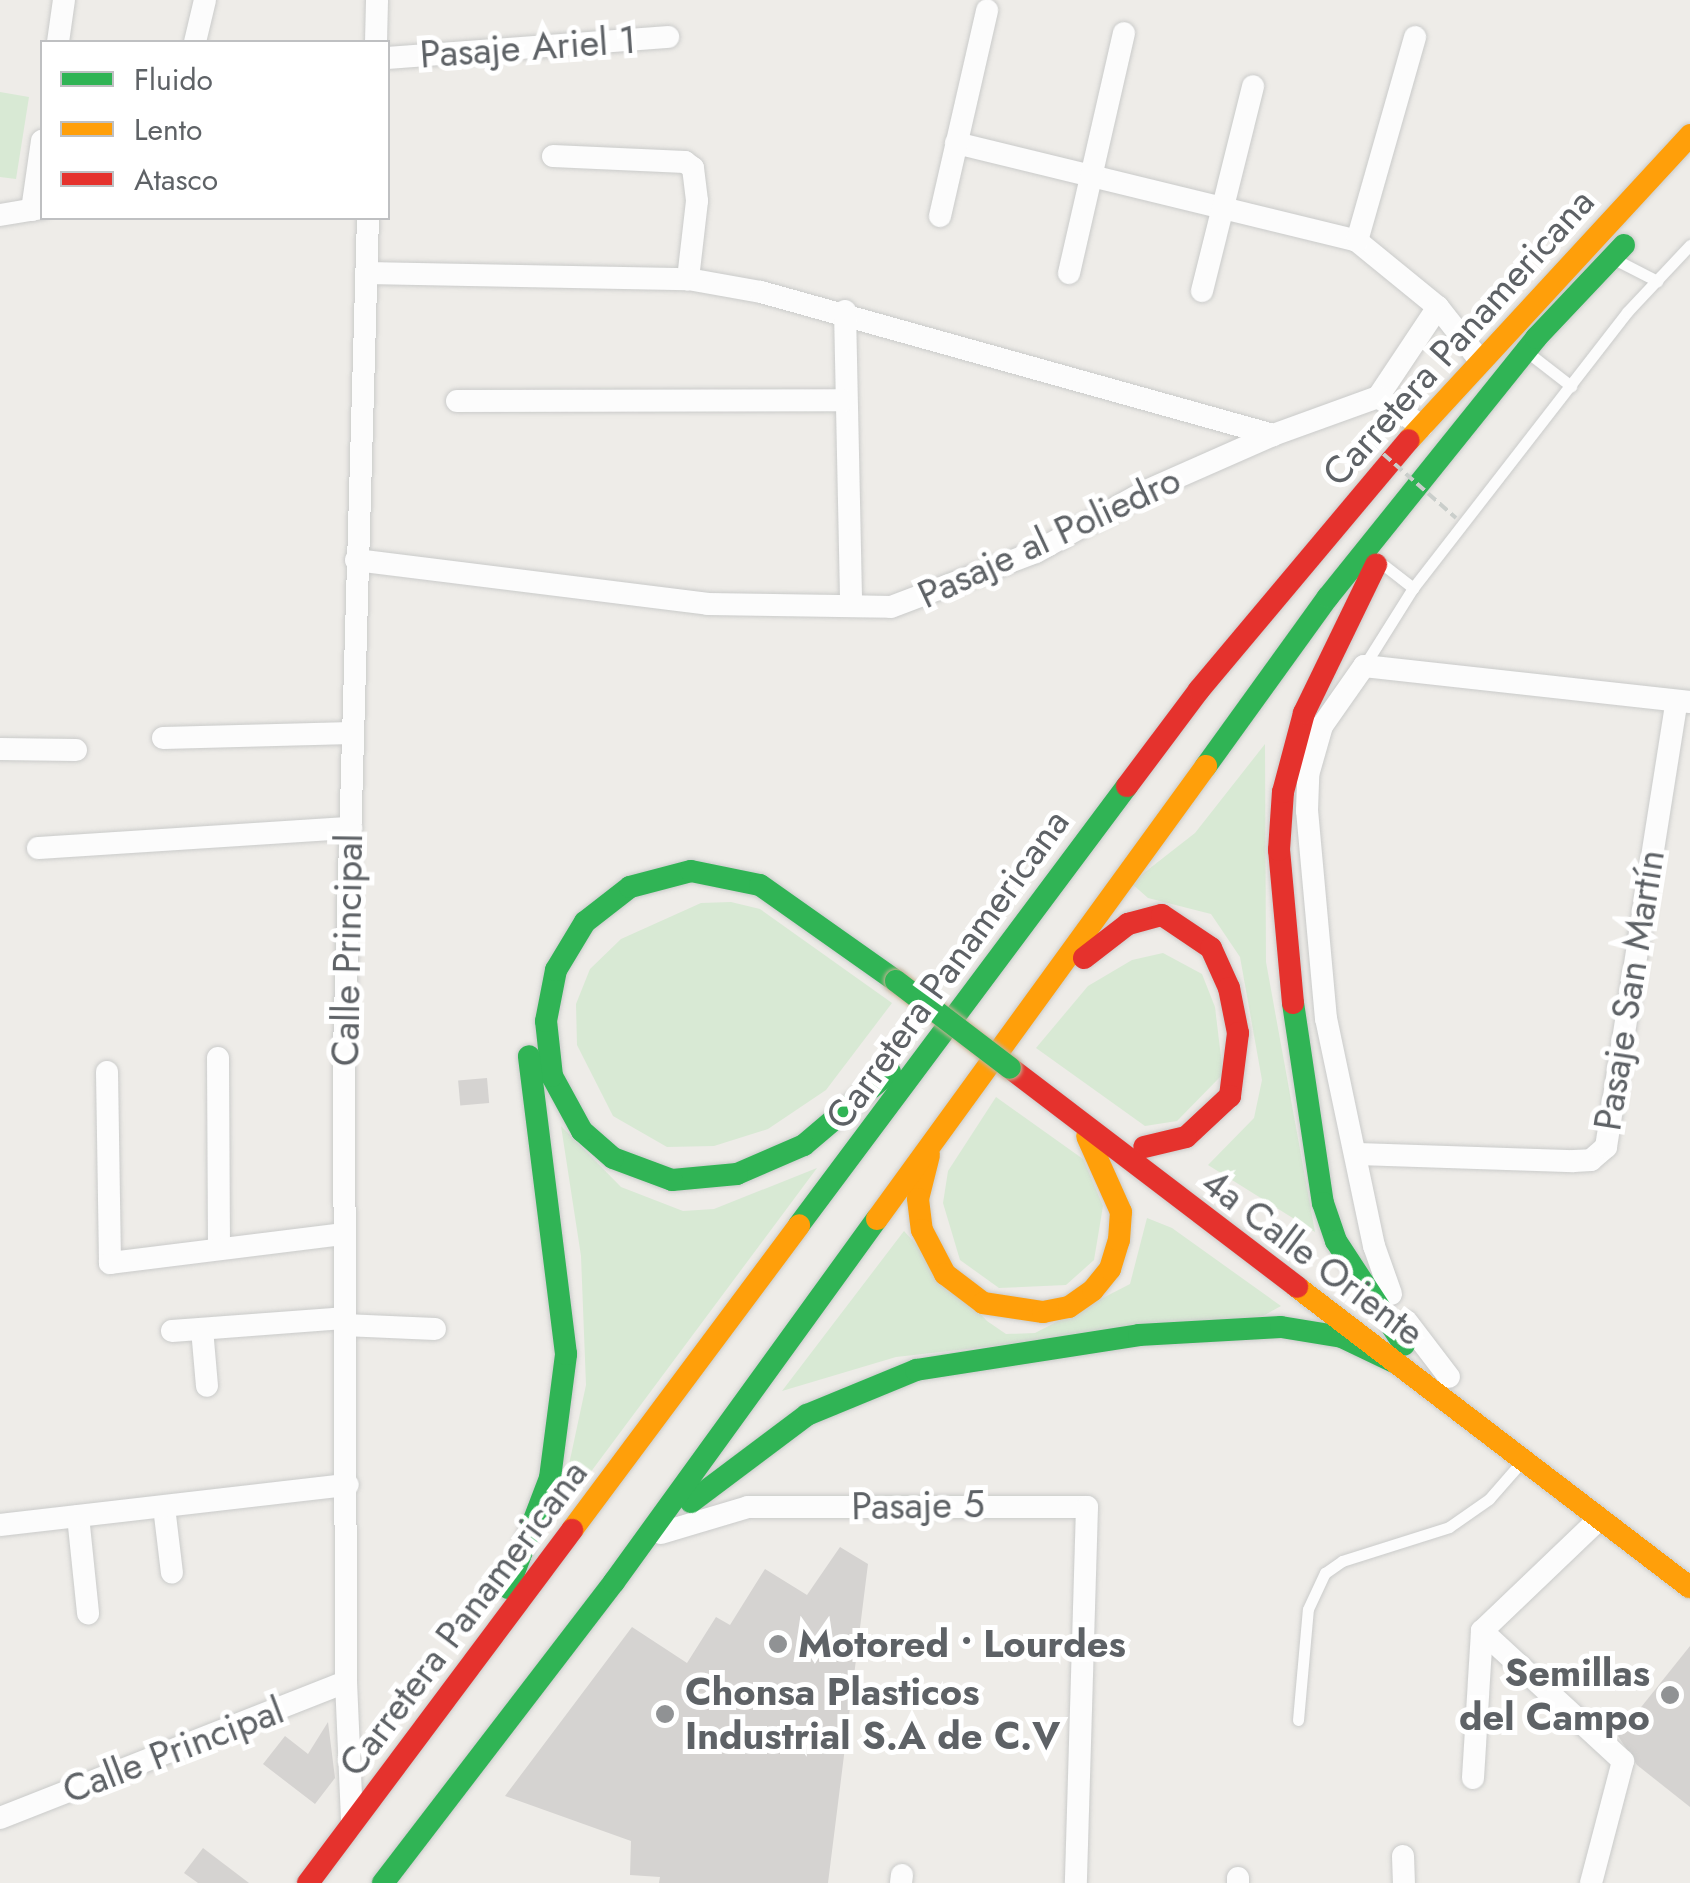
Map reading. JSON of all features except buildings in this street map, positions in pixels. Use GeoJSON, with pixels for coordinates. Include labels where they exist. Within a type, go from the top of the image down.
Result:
{"type":"FeatureCollection","features":[{"type":"Feature","properties":{"kind":"highway","name":"Carretera Panamericana"},"geometry":{"type":"LineString","coordinates":[[308,1883],[1199,690],[1478,358],[1690,136]]}},
{"type":"Feature","properties":{"kind":"highway","name":"Carretera Panamericana"},"geometry":{"type":"LineString","coordinates":[[383,1883],[614,1582],[1034,1008],[1203,766],[1414,488],[1526,351],[1638,230]]}},
{"type":"Feature","properties":{"kind":"highway"},"geometry":{"type":"LineString","coordinates":[[1399,1353],[1336,1241],[1323,1203],[1294,1016],[1279,850],[1283,792],[1304,713],[1414,488]]}},
{"type":"Feature","properties":{"kind":"highway"},"geometry":{"type":"LineString","coordinates":[[900,975],[760,885],[725,874],[668,874],[604,903],[569,944],[547,1010],[552,1076],[582,1131],[642,1172],[706,1181],[770,1160],[804,1144],[864,1100],[1089,834]]}},
{"type":"Feature","properties":{"kind":"highway"},"geometry":{"type":"LineString","coordinates":[[476,1655],[530,1536],[562,1423],[562,1274],[528,1032],[538,977],[561,928],[620,875],[660,862],[723,857],[753,864],[798,889],[900,975]]}},
{"type":"Feature","properties":{"kind":"highway"},"geometry":{"type":"LineString","coordinates":[[1034,1008],[1110,935],[1144,918],[1180,921],[1211,948],[1229,988],[1238,1033],[1230,1096],[1186,1137],[1144,1146]]}},
{"type":"Feature","properties":{"kind":"highway","name":"4a Calle Oriente"},"geometry":{"type":"LineString","coordinates":[[900,975],[1015,1062],[1144,1146],[1399,1353],[1523,1460],[1690,1587]]}},
{"type":"Feature","properties":{"kind":"highway","name":"4a Calle Oriente"},"geometry":{"type":"LineString","coordinates":[[1015,1062],[1079,1123],[1399,1353],[1448,1377],[1690,1560]]}},
{"type":"Feature","properties":{"kind":"highway"},"geometry":{"type":"LineString","coordinates":[[979,1082],[928,1156],[918,1198],[934,1256],[983,1303],[1020,1311],[1069,1307],[1110,1270],[1121,1212],[1079,1123]]}},
{"type":"Feature","properties":{"kind":"highway"},"geometry":{"type":"LineString","coordinates":[[614,1582],[741,1459],[806,1415],[888,1377],[1139,1335],[1312,1329],[1399,1353]]}},
{"type":"Feature","properties":{"kind":"street"},"geometry":{"type":"LineString","coordinates":[[58,40],[64,0]]}},
{"type":"Feature","properties":{"kind":"street"},"geometry":{"type":"LineString","coordinates":[[195,40],[204,0]]}},
{"type":"Feature","properties":{"kind":"street"},"geometry":{"type":"LineString","coordinates":[[376,0],[376,40]]}},
{"type":"Feature","properties":{"kind":"street"},"geometry":{"type":"LineString","coordinates":[[940,216],[986,10]]}},
{"type":"Feature","properties":{"kind":"street"},"geometry":{"type":"LineString","coordinates":[[1069,273],[1124,33]]}},
{"type":"Feature","properties":{"kind":"street","name":"Pasaje Ariel 1"},"geometry":{"type":"LineString","coordinates":[[390,58],[668,37]]}},
{"type":"Feature","properties":{"kind":"street"},"geometry":{"type":"LineString","coordinates":[[1357,241],[1415,38]]}},
{"type":"Feature","properties":{"kind":"street"},"geometry":{"type":"LineString","coordinates":[[1202,291],[1253,86]]}},
{"type":"Feature","properties":{"kind":"street"},"geometry":{"type":"LineString","coordinates":[[956,142],[1357,241],[1438,307],[1478,358]]}},
{"type":"Feature","properties":{"kind":"street"},"geometry":{"type":"LineString","coordinates":[[554,156],[684,162],[693,168],[697,202],[688,279]]}},
{"type":"Feature","properties":{"kind":"street"},"geometry":{"type":"LineString","coordinates":[[0,215],[37,209],[40,168]]}},
{"type":"Feature","properties":{"kind":"street","name":"Calle Principal"},"geometry":{"type":"LineString","coordinates":[[352,1822],[346,1682],[348,1485],[343,1234],[356,560],[368,220]]}},
{"type":"Feature","properties":{"kind":"street"},"geometry":{"type":"LineString","coordinates":[[366,274],[688,279],[845,312],[1273,435]]}},
{"type":"Feature","properties":{"kind":"street"},"geometry":{"type":"LineString","coordinates":[[1422,426],[1378,397],[1438,307]]}},
{"type":"Feature","properties":{"kind":"street"},"geometry":{"type":"LineString","coordinates":[[845,312],[851,604]]}},
{"type":"Feature","properties":{"kind":"street","name":"Pasaje al Poliedro"},"geometry":{"type":"LineString","coordinates":[[356,560],[708,604],[891,607],[924,600],[1273,435],[1378,397]]}},
{"type":"Feature","properties":{"kind":"street"},"geometry":{"type":"LineString","coordinates":[[457,401],[844,400]]}},
{"type":"Feature","properties":{"kind":"street"},"geometry":{"type":"LineString","coordinates":[[1448,1377],[1383,1281],[1358,1154],[1334,1070],[1308,849],[1308,775],[1322,726],[1364,666],[1683,702]]}},
{"type":"Feature","properties":{"kind":"street","name":"Pasaje San Martín"},"geometry":{"type":"LineString","coordinates":[[1358,1154],[1574,1161],[1590,1160],[1606,1147],[1683,702]]}},
{"type":"Feature","properties":{"kind":"street"},"geometry":{"type":"LineString","coordinates":[[163,738],[352,733]]}},
{"type":"Feature","properties":{"kind":"street"},"geometry":{"type":"LineString","coordinates":[[0,749],[76,750]]}},
{"type":"Feature","properties":{"kind":"street"},"geometry":{"type":"LineString","coordinates":[[38,848],[350,828]]}},
{"type":"Feature","properties":{"kind":"street"},"geometry":{"type":"LineString","coordinates":[[218,1058],[219,1250]]}},
{"type":"Feature","properties":{"kind":"street"},"geometry":{"type":"LineString","coordinates":[[107,1072],[110,1263],[343,1234]]}},
{"type":"Feature","properties":{"kind":"street"},"geometry":{"type":"LineString","coordinates":[[172,1331],[344,1322],[435,1329]]}},
{"type":"Feature","properties":{"kind":"street"},"geometry":{"type":"LineString","coordinates":[[202,1329],[207,1386]]}},
{"type":"Feature","properties":{"kind":"street"},"geometry":{"type":"LineString","coordinates":[[741,1459],[733,1484],[748,1507]]}},
{"type":"Feature","properties":{"kind":"street"},"geometry":{"type":"LineString","coordinates":[[0,1525],[348,1485]]}},
{"type":"Feature","properties":{"kind":"street"},"geometry":{"type":"LineString","coordinates":[[164,1507],[172,1573]]}},
{"type":"Feature","properties":{"kind":"street","name":"Pasaje 5"},"geometry":{"type":"LineString","coordinates":[[661,1533],[748,1507],[1087,1507],[1076,1883]]}},
{"type":"Feature","properties":{"kind":"street"},"geometry":{"type":"LineString","coordinates":[[78,1516],[88,1613]]}},
{"type":"Feature","properties":{"kind":"street"},"geometry":{"type":"LineString","coordinates":[[1473,1778],[1482,1631],[1599,1518]]}},
{"type":"Feature","properties":{"kind":"street"},"geometry":{"type":"LineString","coordinates":[[1482,1631],[1623,1760],[1591,1883]]}},
{"type":"Feature","properties":{"kind":"street","name":"Calle Principal"},"geometry":{"type":"LineString","coordinates":[[0,1818],[346,1682]]}},
{"type":"Feature","properties":{"kind":"street"},"geometry":{"type":"LineString","coordinates":[[1403,1856],[1404,1883]]}},
{"type":"Feature","properties":{"kind":"lane"},"geometry":{"type":"LineString","coordinates":[[1364,666],[1413,588],[1571,386],[1690,245]]}},
{"type":"Feature","properties":{"kind":"lane"},"geometry":{"type":"LineString","coordinates":[[1612,258],[1656,281]]}},
{"type":"Feature","properties":{"kind":"lane"},"geometry":{"type":"LineString","coordinates":[[1526,351],[1571,386]]}},
{"type":"Feature","properties":{"kind":"lane"},"geometry":{"type":"LineString","coordinates":[[1378,560],[1413,588]]}},
{"type":"Feature","properties":{"kind":"lane"},"geometry":{"type":"LineString","coordinates":[[1298,1720],[1308,1609],[1324,1573],[1449,1526],[1489,1499],[1523,1460]]}},
{"type":"Feature","properties":{"kind":"path"},"geometry":{"type":"LineString","coordinates":[[1372,444],[1456,518]]}},
{"type":"Feature","properties":{"kind":"green space"},"geometry":{"type":"Polygon","coordinates":[[[0,92],[29,97],[16,179],[0,177],[0,92]]]}},
{"type":"Feature","properties":{"kind":"green space"},"geometry":{"type":"Polygon","coordinates":[[[1265,744],[1266,962],[1315,1232],[1208,1165],[1254,1118],[1262,1080],[1240,957],[1211,914],[1148,898],[1131,883],[1195,833],[1265,744]]]}},
{"type":"Feature","properties":{"kind":"green space"},"geometry":{"type":"Polygon","coordinates":[[[731,902],[760,909],[892,1003],[826,1090],[768,1129],[714,1146],[667,1147],[613,1116],[577,1045],[576,1004],[590,969],[621,939],[701,903],[731,902]]]}},
{"type":"Feature","properties":{"kind":"green space"},"geometry":{"type":"Polygon","coordinates":[[[1163,953],[1202,974],[1215,1007],[1223,1074],[1177,1121],[1145,1126],[1036,1048],[1088,986],[1132,960],[1163,953]]]}},
{"type":"Feature","properties":{"kind":"green space"},"geometry":{"type":"Polygon","coordinates":[[[996,1097],[1083,1159],[1103,1206],[1094,1260],[1066,1285],[999,1288],[960,1260],[943,1203],[948,1171],[996,1097]]]}},
{"type":"Feature","properties":{"kind":"green space"},"geometry":{"type":"Polygon","coordinates":[[[561,1126],[621,1187],[683,1211],[714,1209],[817,1168],[558,1516],[586,1385],[581,1256],[561,1126]]]}},
{"type":"Feature","properties":{"kind":"green space"},"geometry":{"type":"Polygon","coordinates":[[[1147,1218],[1172,1228],[1281,1306],[1263,1316],[896,1357],[782,1391],[904,1231],[987,1321],[1006,1334],[1035,1333],[1130,1284],[1147,1218]]]}},
{"type":"Feature","properties":{"kind":"traffic: fast"},"geometry":{"type":"LineString","coordinates":[[1206,766],[1328,597],[1536,338],[1624,245]]}},
{"type":"Feature","properties":{"kind":"traffic: fast"},"geometry":{"type":"LineString","coordinates":[[799,1225],[1127,786]]}},
{"type":"Feature","properties":{"kind":"traffic: fast"},"geometry":{"type":"LineString","coordinates":[[890,1072],[804,1145],[737,1174],[672,1180],[613,1158],[582,1131],[552,1076],[546,1021],[556,970],[585,922],[630,887],[691,871],[760,885],[896,981]]}},
{"type":"Feature","properties":{"kind":"traffic: fast"},"geometry":{"type":"LineString","coordinates":[[896,981],[1010,1068]]}},
{"type":"Feature","properties":{"kind":"traffic: fast"},"geometry":{"type":"LineString","coordinates":[[1293,1003],[1323,1203],[1336,1241],[1404,1345]]}},
{"type":"Feature","properties":{"kind":"traffic: fast"},"geometry":{"type":"LineString","coordinates":[[508,1588],[550,1478],[566,1354],[529,1056]]}},
{"type":"Feature","properties":{"kind":"traffic: fast"},"geometry":{"type":"LineString","coordinates":[[383,1883],[614,1582],[877,1219]]}},
{"type":"Feature","properties":{"kind":"traffic: fast"},"geometry":{"type":"LineString","coordinates":[[691,1502],[807,1415],[916,1370],[1139,1335],[1281,1327],[1342,1337],[1394,1362]]}},
{"type":"Feature","properties":{"kind":"traffic: slow"},"geometry":{"type":"LineString","coordinates":[[1409,440],[1690,135]]}},
{"type":"Feature","properties":{"kind":"traffic: slow"},"geometry":{"type":"LineString","coordinates":[[877,1219],[1206,766]]}},
{"type":"Feature","properties":{"kind":"traffic: slow"},"geometry":{"type":"LineString","coordinates":[[929,1155],[918,1199],[922,1230],[945,1274],[983,1303],[1043,1312],[1069,1307],[1093,1290],[1110,1269],[1119,1240],[1121,1212],[1087,1136]]}},
{"type":"Feature","properties":{"kind":"traffic: slow"},"geometry":{"type":"LineString","coordinates":[[572,1530],[799,1225]]}},
{"type":"Feature","properties":{"kind":"traffic: slow"},"geometry":{"type":"LineString","coordinates":[[1297,1287],[1690,1587]]}},
{"type":"Feature","properties":{"kind":"traffic: jam"},"geometry":{"type":"LineString","coordinates":[[1127,786],[1199,690],[1409,440]]}},
{"type":"Feature","properties":{"kind":"traffic: jam"},"geometry":{"type":"LineString","coordinates":[[1293,1003],[1279,850],[1283,792],[1304,713],[1376,565]]}},
{"type":"Feature","properties":{"kind":"traffic: jam"},"geometry":{"type":"LineString","coordinates":[[1084,958],[1128,924],[1162,915],[1211,948],[1229,988],[1238,1033],[1230,1096],[1186,1137],[1144,1147]]}},
{"type":"Feature","properties":{"kind":"traffic: jam"},"geometry":{"type":"LineString","coordinates":[[1010,1068],[1297,1287]]}},
{"type":"Feature","properties":{"kind":"traffic: jam"},"geometry":{"type":"LineString","coordinates":[[308,1883],[572,1530]]}},
{"type":"Feature","properties":{"kind":"place","name":"Motored • Lourdes"},"geometry":{"type":"Point","coordinates":[778,1644]}},
{"type":"Feature","properties":{"kind":"place","name":"Semillas del Campo"},"geometry":{"type":"Point","coordinates":[1670,1695]}},
{"type":"Feature","properties":{"kind":"place","name":"Chonsa Plasticos Industrial S.A de C.V"},"geometry":{"type":"Point","coordinates":[665,1714]}}]}
